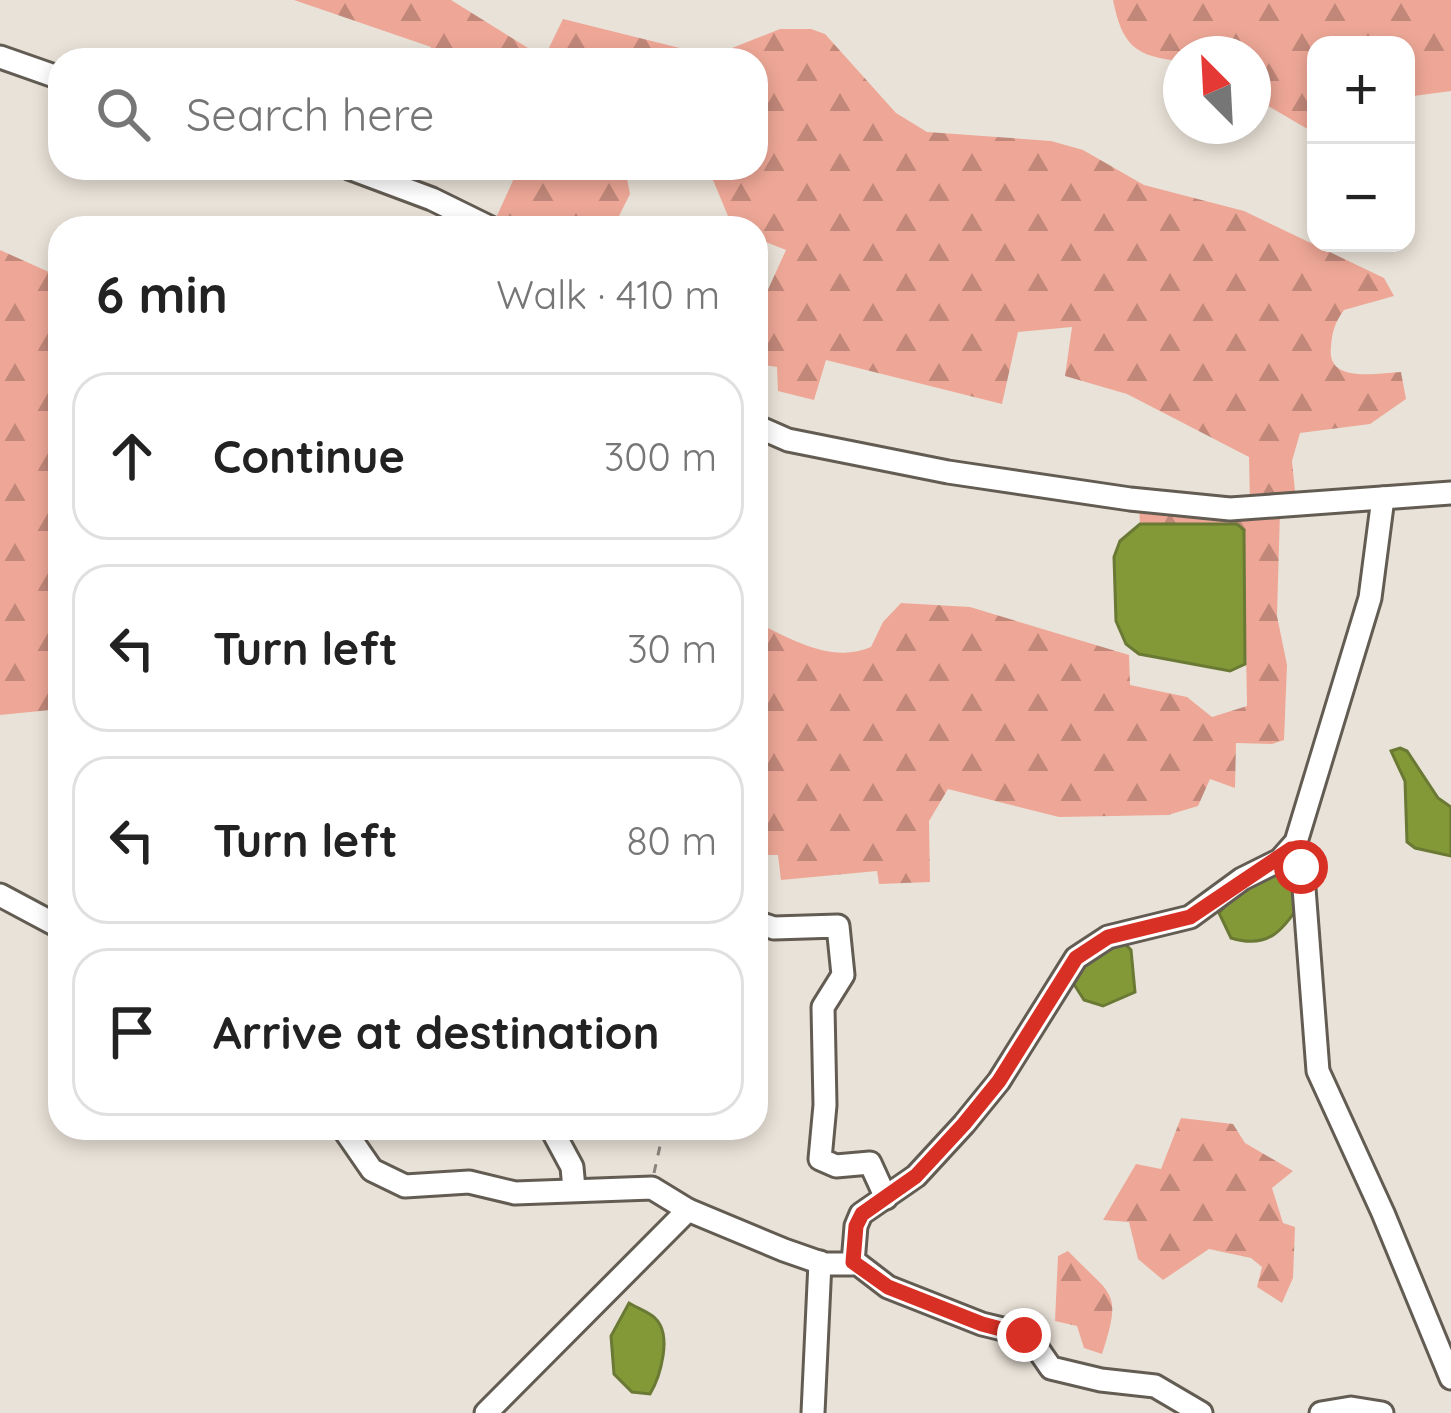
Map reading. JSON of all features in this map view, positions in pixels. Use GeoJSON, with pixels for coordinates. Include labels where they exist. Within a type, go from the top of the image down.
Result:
{"type":"FeatureCollection","features":[{"type":"Feature","properties":{"kind":"street"},"geometry":{"type":"LineString","coordinates":[[0,57],[48,74]]}},
{"type":"Feature","properties":{"kind":"street"},"geometry":{"type":"LineString","coordinates":[[381,180],[466,216]]}},
{"type":"Feature","properties":{"kind":"street"},"geometry":{"type":"LineString","coordinates":[[768,431],[868,457],[1130,500],[1230,509],[1451,493]]}},
{"type":"Feature","properties":{"kind":"street"},"geometry":{"type":"LineString","coordinates":[[853,1262],[858,1220],[928,1164],[999,1081],[1056,986],[1087,949],[1108,937],[1190,917],[1291,849],[1302,827],[1370,598],[1383,498]]}},
{"type":"Feature","properties":{"kind":"street"},"geometry":{"type":"LineString","coordinates":[[1291,849],[1303,875],[1318,1071],[1451,1378]]}},
{"type":"Feature","properties":{"kind":"street"},"geometry":{"type":"LineString","coordinates":[[0,895],[48,921]]}},
{"type":"Feature","properties":{"kind":"street"},"geometry":{"type":"LineString","coordinates":[[768,926],[838,926],[843,975],[823,1007],[825,1106],[820,1159],[836,1166],[870,1163],[886,1198]]}},
{"type":"Feature","properties":{"kind":"street"},"geometry":{"type":"LineString","coordinates":[[352,1140],[372,1170],[405,1186],[469,1183],[515,1193],[652,1188],[688,1210],[820,1262],[853,1262],[888,1287],[982,1324],[1024,1335],[1051,1368],[1155,1386],[1201,1413]]}},
{"type":"Feature","properties":{"kind":"street"},"geometry":{"type":"LineString","coordinates":[[557,1140],[572,1167],[574,1189]]}},
{"type":"Feature","properties":{"kind":"street"},"geometry":{"type":"LineString","coordinates":[[486,1413],[688,1210]]}},
{"type":"Feature","properties":{"kind":"street"},"geometry":{"type":"LineString","coordinates":[[814,1413],[820,1262]]}},
{"type":"Feature","properties":{"kind":"street"},"geometry":{"type":"LineString","coordinates":[[1321,1413],[1351,1408],[1382,1413]]}},
{"type":"Feature","properties":{"kind":"path"},"geometry":{"type":"LineString","coordinates":[[652,1188],[660,1140]]}},
{"type":"Feature","properties":{"kind":"green space"},"geometry":{"type":"Polygon","coordinates":[[[294,0],[451,0],[528,48],[431,48],[294,0]]]}},
{"type":"Feature","properties":{"kind":"green space"},"geometry":{"type":"Polygon","coordinates":[[[1113,0],[1451,0],[1451,91],[1415,96],[1415,36],[1307,36],[1307,129],[1271,108],[1271,36],[1163,36],[1163,58],[1133,46],[1121,28],[1113,0]]]}},
{"type":"Feature","properties":{"kind":"green space"},"geometry":{"type":"Polygon","coordinates":[[[563,19],[680,48],[549,48],[563,19]]]}},
{"type":"Feature","properties":{"kind":"green space"},"geometry":{"type":"Polygon","coordinates":[[[780,29],[811,29],[825,34],[896,113],[927,132],[1051,141],[1083,150],[1144,185],[1244,211],[1307,241],[1307,252],[1330,252],[1384,278],[1394,296],[1344,310],[1333,332],[1332,359],[1336,367],[1355,374],[1401,372],[1406,399],[1370,424],[1300,433],[1292,461],[1296,501],[1250,504],[1249,457],[1127,394],[1065,376],[1072,327],[1018,332],[1002,404],[826,360],[814,400],[778,391],[777,367],[768,366],[768,290],[786,250],[768,243],[768,216],[728,216],[713,180],[768,180],[768,48],[732,48],[780,29]]]}},
{"type":"Feature","properties":{"kind":"green space"},"geometry":{"type":"Polygon","coordinates":[[[513,180],[627,180],[630,194],[619,216],[497,216],[513,180]]]}},
{"type":"Feature","properties":{"kind":"green space"},"geometry":{"type":"Polygon","coordinates":[[[0,250],[48,272],[48,710],[0,715],[0,250]]]}},
{"type":"Feature","properties":{"kind":"green space"},"geometry":{"type":"Polygon","coordinates":[[[1139,506],[1280,512],[1277,616],[1287,665],[1284,740],[1236,743],[1235,788],[1210,779],[1198,806],[1168,815],[1059,817],[948,789],[929,821],[930,882],[879,884],[877,871],[781,880],[778,855],[768,855],[768,628],[812,647],[856,652],[871,647],[883,622],[901,603],[970,607],[1129,655],[1130,685],[1187,697],[1212,717],[1247,706],[1244,530],[1237,524],[1140,524],[1139,506]]]}},
{"type":"Feature","properties":{"kind":"green space"},"geometry":{"type":"Polygon","coordinates":[[[1181,1118],[1233,1124],[1245,1143],[1293,1171],[1272,1188],[1283,1223],[1295,1227],[1293,1278],[1282,1303],[1257,1287],[1262,1267],[1251,1258],[1209,1249],[1163,1280],[1138,1259],[1129,1222],[1103,1220],[1136,1164],[1161,1169],[1181,1118]]]}},
{"type":"Feature","properties":{"kind":"green space"},"geometry":{"type":"Polygon","coordinates":[[[1068,1251],[1109,1295],[1112,1317],[1102,1354],[1084,1348],[1077,1326],[1055,1321],[1058,1256],[1068,1251]]]}},
{"type":"Feature","properties":{"kind":"shaded area"},"geometry":{"type":"Polygon","coordinates":[[[1140,524],[1237,524],[1244,530],[1245,664],[1230,671],[1139,654],[1126,644],[1116,621],[1114,557],[1120,541],[1140,524]]]}},
{"type":"Feature","properties":{"kind":"shaded area"},"geometry":{"type":"Polygon","coordinates":[[[1391,751],[1407,751],[1438,798],[1451,807],[1451,856],[1407,842],[1405,781],[1391,751]]]}},
{"type":"Feature","properties":{"kind":"shaded area"},"geometry":{"type":"Polygon","coordinates":[[[1282,869],[1294,875],[1300,904],[1293,914],[1272,936],[1254,941],[1231,938],[1219,913],[1243,887],[1282,869]]]}},
{"type":"Feature","properties":{"kind":"shaded area"},"geometry":{"type":"Polygon","coordinates":[[[1123,942],[1131,950],[1135,992],[1103,1006],[1084,1000],[1070,978],[1091,954],[1123,942]]]}},
{"type":"Feature","properties":{"kind":"shaded area"},"geometry":{"type":"Polygon","coordinates":[[[629,1303],[655,1318],[663,1335],[661,1367],[650,1394],[632,1392],[614,1374],[611,1336],[629,1303]]]}},
{"type":"Feature","properties":{"kind":"route"},"geometry":{"type":"LineString","coordinates":[[1024,1335],[982,1324],[873,1280],[853,1262],[858,1220],[916,1176],[964,1124],[999,1081],[1068,968],[1087,949],[1108,937],[1190,917],[1291,849],[1301,867]]}}]}
